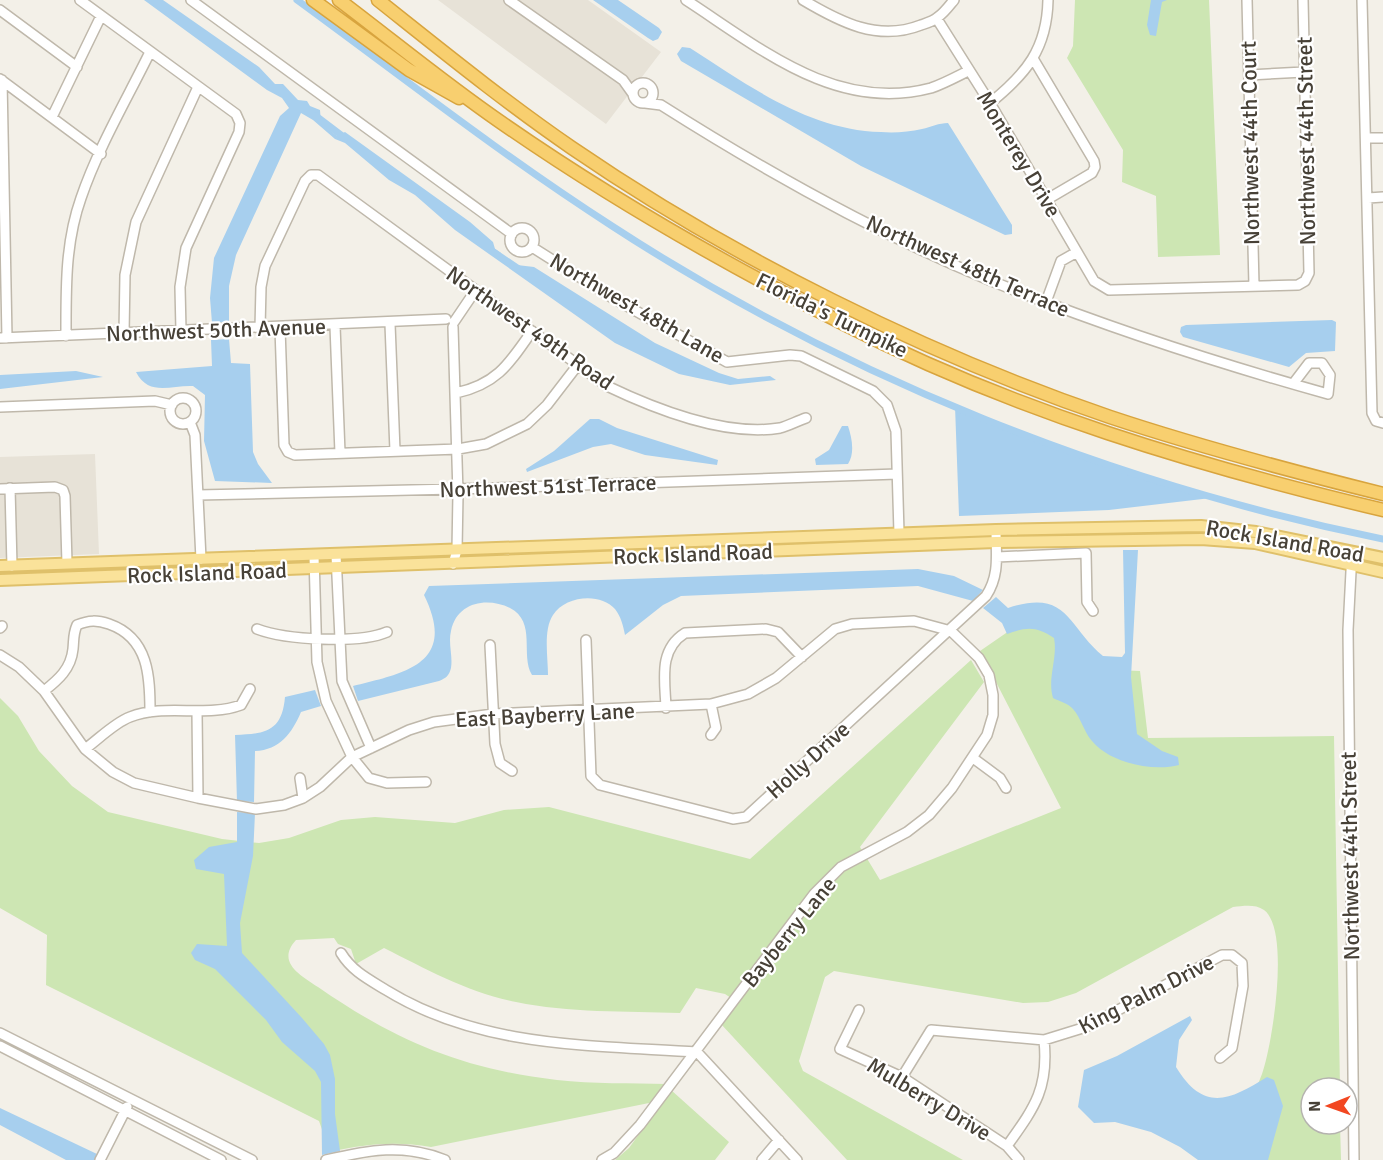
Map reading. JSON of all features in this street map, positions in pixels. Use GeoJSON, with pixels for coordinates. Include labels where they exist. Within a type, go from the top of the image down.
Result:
{"type":"FeatureCollection","features":[{"type":"Feature","properties":{"kind":"highway"},"geometry":{"type":"LineString","coordinates":[[313,0],[409,70],[499,120]]}},
{"type":"Feature","properties":{"kind":"highway","name":"Florida's Turnpike"},"geometry":{"type":"LineString","coordinates":[[339,0],[499,120],[702,249],[846,325],[983,387],[1104,432],[1243,476],[1383,510]]}},
{"type":"Feature","properties":{"kind":"highway","name":"Florida's Turnpike"},"geometry":{"type":"LineString","coordinates":[[378,0],[572,148],[706,232],[847,307],[986,370],[1108,416],[1257,462],[1383,494]]}},
{"type":"Feature","properties":{"kind":"main road","name":"Rock Island Road"},"geometry":{"type":"LineString","coordinates":[[0,566],[899,533],[1201,526],[1244,530],[1383,558]]}},
{"type":"Feature","properties":{"kind":"main road"},"geometry":{"type":"LineString","coordinates":[[1242,542],[1244,530]]}},
{"type":"Feature","properties":{"kind":"main road","name":"Rock Island Road"},"geometry":{"type":"LineString","coordinates":[[0,580],[996,543],[1201,539],[1242,542],[1383,572]]}},
{"type":"Feature","properties":{"kind":"street"},"geometry":{"type":"LineString","coordinates":[[80,0],[236,114],[240,123],[239,132],[186,248],[180,287],[181,331]]}},
{"type":"Feature","properties":{"kind":"street","name":"Northwest 48th Lane"},"geometry":{"type":"LineString","coordinates":[[190,0],[509,232],[510,242],[518,252],[526,252],[532,247],[534,239],[528,230],[517,229],[509,232]]}},
{"type":"Feature","properties":{"kind":"street","name":"Northwest 48th Terrace"},"geometry":{"type":"LineString","coordinates":[[509,0],[623,80],[639,102],[662,105],[775,172],[893,235],[988,279],[1046,302],[1202,359],[1293,384]]}},
{"type":"Feature","properties":{"kind":"street"},"geometry":{"type":"LineString","coordinates":[[686,0],[795,70],[836,87],[870,94],[903,92],[932,88],[968,71]]}},
{"type":"Feature","properties":{"kind":"street"},"geometry":{"type":"LineString","coordinates":[[803,0],[837,20],[862,30],[893,32],[937,19],[954,0]]}},
{"type":"Feature","properties":{"kind":"street"},"geometry":{"type":"LineString","coordinates":[[990,103],[1015,84],[1034,60],[1042,38],[1048,0]]}},
{"type":"Feature","properties":{"kind":"street","name":"Northwest 44th Court"},"geometry":{"type":"LineString","coordinates":[[1247,0],[1254,286]]}},
{"type":"Feature","properties":{"kind":"street","name":"Northwest 44th Street"},"geometry":{"type":"LineString","coordinates":[[1254,286],[1298,285],[1305,281],[1309,273],[1303,0]]}},
{"type":"Feature","properties":{"kind":"street"},"geometry":{"type":"LineString","coordinates":[[1362,0],[1372,413],[1379,422]]}},
{"type":"Feature","properties":{"kind":"street"},"geometry":{"type":"LineString","coordinates":[[0,10],[77,66]]}},
{"type":"Feature","properties":{"kind":"street"},"geometry":{"type":"LineString","coordinates":[[52,117],[101,16]]}},
{"type":"Feature","properties":{"kind":"street","name":"Monterey Drive"},"geometry":{"type":"LineString","coordinates":[[937,19],[990,103],[1094,281],[1101,288],[1109,290],[1254,286]]}},
{"type":"Feature","properties":{"kind":"street"},"geometry":{"type":"LineString","coordinates":[[66,336],[66,273],[72,232],[81,197],[150,52]]}},
{"type":"Feature","properties":{"kind":"street"},"geometry":{"type":"LineString","coordinates":[[1034,60],[1094,160],[1095,167],[1092,172],[1046,200]]}},
{"type":"Feature","properties":{"kind":"street"},"geometry":{"type":"LineString","coordinates":[[1249,75],[1304,72]]}},
{"type":"Feature","properties":{"kind":"street"},"geometry":{"type":"LineString","coordinates":[[1,80],[101,154]]}},
{"type":"Feature","properties":{"kind":"street"},"geometry":{"type":"LineString","coordinates":[[1,80],[3,338]]}},
{"type":"Feature","properties":{"kind":"street","name":"Northwest 48th Terrace"},"geometry":{"type":"LineString","coordinates":[[623,80],[642,83],[653,90],[662,105]]}},
{"type":"Feature","properties":{"kind":"street"},"geometry":{"type":"LineString","coordinates":[[633,94],[634,88],[642,83]]}},
{"type":"Feature","properties":{"kind":"street"},"geometry":{"type":"LineString","coordinates":[[124,333],[125,275],[136,222],[198,87]]}},
{"type":"Feature","properties":{"kind":"street"},"geometry":{"type":"LineString","coordinates":[[645,103],[652,97],[653,90]]}},
{"type":"Feature","properties":{"kind":"street"},"geometry":{"type":"LineString","coordinates":[[1366,138],[1383,138]]}},
{"type":"Feature","properties":{"kind":"street","name":"Northwest 49th Road"},"geometry":{"type":"LineString","coordinates":[[260,328],[261,287],[265,266],[305,181],[311,175],[318,175],[607,386],[642,403],[731,428],[780,428],[806,418]]}},
{"type":"Feature","properties":{"kind":"street"},"geometry":{"type":"LineString","coordinates":[[1368,198],[1383,197]]}},
{"type":"Feature","properties":{"kind":"street","name":"Northwest 48th Lane"},"geometry":{"type":"LineString","coordinates":[[532,247],[611,297],[727,362],[790,355],[801,356],[873,391],[887,405],[895,421],[899,533]]}},
{"type":"Feature","properties":{"kind":"street"},"geometry":{"type":"LineString","coordinates":[[1046,302],[1061,261],[1077,252]]}},
{"type":"Feature","properties":{"kind":"street"},"geometry":{"type":"LineString","coordinates":[[453,564],[457,550],[458,448],[451,322],[475,291]]}},
{"type":"Feature","properties":{"kind":"street","name":"Northwest 50th Avenue"},"geometry":{"type":"LineString","coordinates":[[3,338],[451,322]]}},
{"type":"Feature","properties":{"kind":"street"},"geometry":{"type":"LineString","coordinates":[[390,324],[395,451]]}},
{"type":"Feature","properties":{"kind":"street"},"geometry":{"type":"LineString","coordinates":[[334,326],[340,453]]}},
{"type":"Feature","properties":{"kind":"street"},"geometry":{"type":"LineString","coordinates":[[279,328],[284,445],[288,452],[295,455],[458,448],[486,444],[527,424],[547,405],[577,366]]}},
{"type":"Feature","properties":{"kind":"street"},"geometry":{"type":"LineString","coordinates":[[456,393],[476,388],[495,378],[532,332]]}},
{"type":"Feature","properties":{"kind":"street"},"geometry":{"type":"LineString","coordinates":[[1371,338],[1383,338]]}},
{"type":"Feature","properties":{"kind":"street"},"geometry":{"type":"LineString","coordinates":[[0,407],[155,401],[171,405],[182,398],[194,403],[196,415],[190,422],[183,424],[173,419],[171,405]]}},
{"type":"Feature","properties":{"kind":"street"},"geometry":{"type":"LineString","coordinates":[[190,422],[195,435],[201,559]]}},
{"type":"Feature","properties":{"kind":"street","name":"Northwest 51st Terrace"},"geometry":{"type":"LineString","coordinates":[[198,495],[897,474]]}},
{"type":"Feature","properties":{"kind":"street"},"geometry":{"type":"LineString","coordinates":[[0,489],[55,487],[63,490],[67,563]]}},
{"type":"Feature","properties":{"kind":"street"},"geometry":{"type":"LineString","coordinates":[[10,489],[12,566]]}},
{"type":"Feature","properties":{"kind":"street","name":"Holly Drive"},"geometry":{"type":"LineString","coordinates":[[586,640],[591,776],[600,785],[733,819],[746,817],[951,631],[993,585],[997,557],[996,530]]}},
{"type":"Feature","properties":{"kind":"street","name":"Northwest 44th Street"},"geometry":{"type":"LineString","coordinates":[[1352,552],[1348,641],[1354,1160]]}},
{"type":"Feature","properties":{"kind":"street"},"geometry":{"type":"LineString","coordinates":[[997,557],[1086,553],[1087,602],[1093,611]]}},
{"type":"Feature","properties":{"kind":"street"},"geometry":{"type":"LineString","coordinates":[[336,555],[338,638],[342,681],[371,748]]}},
{"type":"Feature","properties":{"kind":"street"},"geometry":{"type":"LineString","coordinates":[[314,556],[317,662],[326,701],[352,758],[369,778],[387,783],[426,782]]}},
{"type":"Feature","properties":{"kind":"street"},"geometry":{"type":"LineString","coordinates":[[44,691],[60,678],[70,662],[73,635],[77,625],[88,621],[99,621],[128,634],[144,656],[150,676],[150,712]]}},
{"type":"Feature","properties":{"kind":"street","name":"East Bayberry Lane"},"geometry":{"type":"LineString","coordinates":[[0,655],[19,668],[44,691],[85,749],[113,772],[134,783],[256,809],[284,805],[303,798],[320,787],[352,758],[434,722],[493,714],[589,712],[711,704],[748,694],[776,678],[835,629],[852,624],[914,621],[951,631]]}},
{"type":"Feature","properties":{"kind":"street"},"geometry":{"type":"LineString","coordinates":[[257,629],[270,634],[315,639],[375,637],[387,632]]}},
{"type":"Feature","properties":{"kind":"street","name":"East Bayberry Lane"},"geometry":{"type":"LineString","coordinates":[[666,708],[664,664],[668,651],[676,639],[685,633],[766,629],[778,632],[802,657]]}},
{"type":"Feature","properties":{"kind":"street","name":"Bayberry Lane"},"geometry":{"type":"LineString","coordinates":[[602,1160],[614,1153],[640,1125],[814,894],[841,867],[907,832],[929,815],[973,758],[987,735],[993,715],[993,695],[988,675],[979,658],[951,631]]}},
{"type":"Feature","properties":{"kind":"street"},"geometry":{"type":"LineString","coordinates":[[490,645],[495,744],[500,763],[512,771]]}},
{"type":"Feature","properties":{"kind":"street"},"geometry":{"type":"LineString","coordinates":[[85,749],[128,718],[150,712],[227,710],[241,705],[250,689]]}},
{"type":"Feature","properties":{"kind":"street"},"geometry":{"type":"LineString","coordinates":[[711,704],[716,728],[711,735]]}},
{"type":"Feature","properties":{"kind":"street"},"geometry":{"type":"LineString","coordinates":[[196,712],[198,798]]}},
{"type":"Feature","properties":{"kind":"street"},"geometry":{"type":"LineString","coordinates":[[973,758],[1000,778],[1006,788]]}},
{"type":"Feature","properties":{"kind":"street"},"geometry":{"type":"LineString","coordinates":[[300,778],[303,798]]}},
{"type":"Feature","properties":{"kind":"street"},"geometry":{"type":"LineString","coordinates":[[341,953],[350,968],[394,995],[429,1012],[504,1036],[540,1042],[697,1052],[797,1160]]}},
{"type":"Feature","properties":{"kind":"street","name":"King Palm Drive"},"geometry":{"type":"LineString","coordinates":[[902,1077],[931,1030],[1044,1040],[1086,1027],[1222,955],[1232,955],[1242,963],[1243,986],[1232,1048],[1220,1058]]}},
{"type":"Feature","properties":{"kind":"street","name":"Mulberry Drive"},"geometry":{"type":"LineString","coordinates":[[859,1010],[840,1048],[902,1077],[1007,1146],[1019,1160]]}},
{"type":"Feature","properties":{"kind":"street"},"geometry":{"type":"LineString","coordinates":[[0,1033],[252,1160]]}},
{"type":"Feature","properties":{"kind":"street"},"geometry":{"type":"LineString","coordinates":[[1007,1146],[1038,1102],[1045,1080],[1044,1040]]}},
{"type":"Feature","properties":{"kind":"street"},"geometry":{"type":"LineString","coordinates":[[0,1046],[221,1160]]}},
{"type":"Feature","properties":{"kind":"street"},"geometry":{"type":"LineString","coordinates":[[100,1160],[130,1100]]}},
{"type":"Feature","properties":{"kind":"street"},"geometry":{"type":"LineString","coordinates":[[762,1160],[779,1140]]}},
{"type":"Feature","properties":{"kind":"street"},"geometry":{"type":"LineString","coordinates":[[326,1160],[372,1149],[396,1148],[426,1152],[446,1160]]}},
{"type":"Feature","properties":{"kind":"shaded area"},"geometry":{"type":"Polygon","coordinates":[[[438,0],[588,0],[661,52],[606,124],[438,0]]]}},
{"type":"Feature","properties":{"kind":"shaded area"},"geometry":{"type":"Polygon","coordinates":[[[95,454],[99,554],[0,558],[0,457],[95,454]]]}},
{"type":"Feature","properties":{"kind":"green space"},"geometry":{"type":"Polygon","coordinates":[[[1075,0],[1209,0],[1220,255],[1158,257],[1156,196],[1122,182],[1123,150],[1067,58],[1073,46],[1075,0]]]}},
{"type":"Feature","properties":{"kind":"green space"},"geometry":{"type":"Polygon","coordinates":[[[1032,615],[1113,670],[1140,671],[1148,738],[1334,736],[1340,1076],[1299,1076],[1299,1136],[1340,1136],[1341,1160],[1218,1160],[1258,1085],[1266,1060],[1274,1015],[1278,963],[1276,940],[1272,922],[1264,910],[1253,906],[1233,907],[1076,993],[1048,1002],[1023,1003],[834,971],[825,977],[799,1061],[803,1071],[963,1160],[847,1160],[721,1024],[737,1002],[725,994],[696,988],[680,1013],[597,1011],[536,1006],[481,993],[384,948],[356,964],[351,949],[338,944],[334,938],[296,940],[288,955],[289,961],[298,973],[375,1023],[431,1050],[491,1068],[557,1080],[667,1084],[654,1102],[431,1147],[380,1144],[330,1152],[319,1121],[46,985],[47,935],[0,908],[0,698],[18,716],[39,751],[72,786],[108,812],[222,839],[259,843],[289,838],[341,820],[375,817],[455,823],[504,810],[549,807],[750,859],[971,660],[984,682],[860,847],[880,880],[1061,808],[980,651],[1032,615]]]}},
{"type":"Feature","properties":{"kind":"green space"},"geometry":{"type":"Polygon","coordinates":[[[671,1090],[729,1142],[715,1160],[615,1160],[629,1148],[671,1090]]]}},
{"type":"Feature","properties":{"kind":"water"},"geometry":{"type":"Polygon","coordinates":[[[144,0],[163,0],[259,67],[275,84],[283,84],[298,100],[307,101],[310,106],[320,110],[321,123],[337,136],[345,132],[470,222],[493,242],[495,249],[501,253],[499,257],[514,268],[517,265],[534,267],[655,343],[719,373],[738,379],[770,376],[776,380],[730,385],[679,374],[615,343],[455,230],[415,195],[389,180],[345,143],[335,139],[301,113],[236,255],[229,286],[229,322],[212,323],[210,298],[214,258],[280,116],[289,108],[282,98],[267,90],[144,0]]]}},
{"type":"Feature","properties":{"kind":"water"},"geometry":{"type":"Polygon","coordinates":[[[593,0],[618,0],[662,32],[658,39],[653,41],[593,0]]]}},
{"type":"Feature","properties":{"kind":"water"},"geometry":{"type":"Polygon","coordinates":[[[1151,0],[1167,0],[1162,2],[1156,36],[1150,35],[1147,25],[1151,0]]]}},
{"type":"Feature","properties":{"kind":"water"},"geometry":{"type":"Polygon","coordinates":[[[682,47],[690,48],[781,104],[829,123],[855,129],[891,132],[912,131],[948,123],[1012,225],[1012,234],[1005,235],[861,166],[681,61],[677,54],[682,47]]]}},
{"type":"Feature","properties":{"kind":"water"},"geometry":{"type":"Polygon","coordinates":[[[1332,320],[1336,322],[1335,351],[1306,353],[1289,367],[1183,337],[1180,332],[1181,327],[1186,325],[1332,320]]]}},
{"type":"Feature","properties":{"kind":"water"},"geometry":{"type":"Polygon","coordinates":[[[229,339],[231,363],[250,364],[253,452],[258,464],[272,483],[215,481],[204,441],[205,395],[193,386],[161,388],[147,385],[136,372],[212,366],[211,340],[229,339]]]}},
{"type":"Feature","properties":{"kind":"water"},"geometry":{"type":"Polygon","coordinates":[[[76,371],[103,377],[0,389],[0,375],[76,371]]]}},
{"type":"Feature","properties":{"kind":"water"},"geometry":{"type":"Polygon","coordinates":[[[955,406],[1068,451],[1211,498],[1109,510],[959,516],[955,406]]]}},
{"type":"Feature","properties":{"kind":"water"},"geometry":{"type":"Polygon","coordinates":[[[590,419],[599,419],[617,428],[718,460],[717,465],[645,455],[611,444],[593,447],[527,472],[526,469],[554,451],[590,419]]]}},
{"type":"Feature","properties":{"kind":"water"},"geometry":{"type":"Polygon","coordinates":[[[842,426],[848,426],[852,440],[852,455],[848,464],[816,465],[815,459],[829,450],[842,426]]]}},
{"type":"Feature","properties":{"kind":"water"},"geometry":{"type":"Polygon","coordinates":[[[1123,550],[1138,550],[1131,677],[1137,734],[1162,751],[1178,757],[1179,765],[1157,767],[1132,764],[1100,749],[1089,737],[1073,709],[1053,698],[1051,683],[1055,653],[1054,638],[1042,631],[1031,629],[1007,634],[1002,623],[983,608],[996,597],[1008,608],[1028,603],[1055,606],[1073,622],[1103,656],[1122,657],[1125,653],[1123,550]]]}},
{"type":"Feature","properties":{"kind":"water"},"geometry":{"type":"Polygon","coordinates":[[[918,569],[954,576],[983,590],[973,601],[918,586],[681,596],[663,605],[625,635],[622,621],[615,609],[601,600],[583,598],[558,609],[550,621],[547,636],[548,675],[532,675],[527,658],[526,630],[518,614],[501,605],[474,604],[466,608],[454,621],[450,636],[451,668],[445,678],[358,701],[353,686],[407,670],[421,661],[430,651],[435,636],[433,618],[424,595],[429,586],[918,569]]]}},
{"type":"Feature","properties":{"kind":"water"},"geometry":{"type":"Polygon","coordinates":[[[315,690],[321,706],[301,712],[294,727],[278,744],[255,751],[254,802],[237,801],[235,735],[264,732],[276,724],[285,697],[315,690]]]}},
{"type":"Feature","properties":{"kind":"water"},"geometry":{"type":"Polygon","coordinates":[[[237,812],[255,813],[253,856],[240,923],[242,953],[302,1018],[324,1044],[330,1055],[335,1079],[335,1114],[340,1151],[322,1155],[321,1082],[315,1071],[282,1042],[266,1020],[215,969],[195,960],[191,953],[197,944],[227,946],[224,874],[196,869],[194,860],[209,847],[237,842],[237,812]]]}},
{"type":"Feature","properties":{"kind":"water"},"geometry":{"type":"Polygon","coordinates":[[[1190,1016],[1192,1020],[1179,1040],[1176,1067],[1186,1082],[1197,1091],[1218,1098],[1241,1092],[1267,1077],[1274,1080],[1283,1106],[1268,1160],[1198,1160],[1180,1147],[1151,1132],[1115,1122],[1094,1123],[1078,1107],[1084,1070],[1117,1056],[1190,1016]]]}},
{"type":"Feature","properties":{"kind":"water"},"geometry":{"type":"Polygon","coordinates":[[[0,1108],[97,1154],[95,1160],[66,1160],[0,1125],[0,1108]]]}},
{"type":"Feature","properties":{"kind":"waterway"},"geometry":{"type":"LineString","coordinates":[[297,0],[492,144],[571,199],[701,281],[792,331],[886,377],[1081,456],[1181,488],[1282,516],[1383,539]]}},
{"type":"Feature","properties":{"kind":"waterway"},"geometry":{"type":"LineString","coordinates":[[316,116],[345,138]]}},
{"type":"Feature","properties":{"kind":"waterway"},"geometry":{"type":"LineString","coordinates":[[492,251],[523,272]]}}]}
